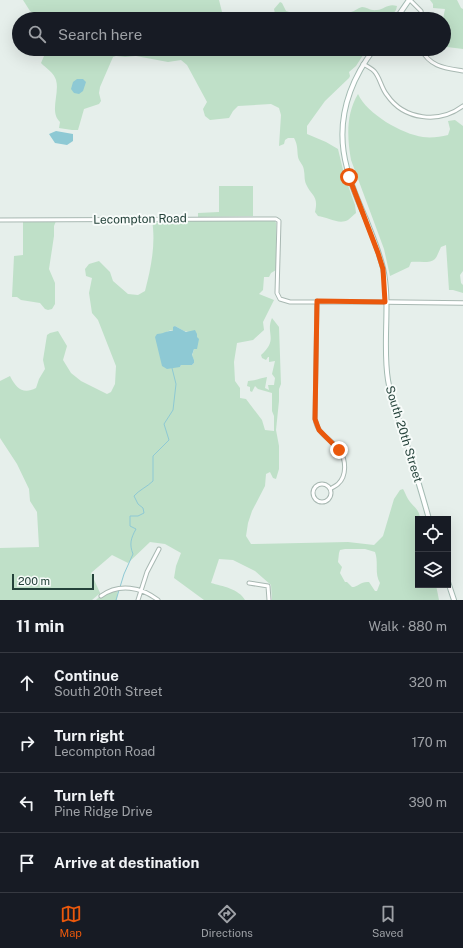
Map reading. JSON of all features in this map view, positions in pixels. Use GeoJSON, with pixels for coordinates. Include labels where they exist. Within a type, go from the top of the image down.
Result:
{"type":"FeatureCollection","features":[{"type":"Feature","properties":{"kind":"main road"},"geometry":{"type":"LineString","coordinates":[[401,12],[410,0]]}},
{"type":"Feature","properties":{"kind":"main road","name":"South 20th Street"},"geometry":{"type":"LineString","coordinates":[[369,56],[354,80],[345,109],[342,128],[343,150],[349,177],[383,269],[388,379],[395,409],[428,516]]}},
{"type":"Feature","properties":{"kind":"main road"},"geometry":{"type":"LineString","coordinates":[[450,588],[454,600]]}},
{"type":"Feature","properties":{"kind":"street"},"geometry":{"type":"LineString","coordinates":[[410,0],[421,12]]}},
{"type":"Feature","properties":{"kind":"street"},"geometry":{"type":"LineString","coordinates":[[425,56],[436,65],[463,71]]}},
{"type":"Feature","properties":{"kind":"street"},"geometry":{"type":"LineString","coordinates":[[363,64],[374,71],[386,95],[398,106],[412,114],[431,118],[446,115],[463,106]]}},
{"type":"Feature","properties":{"kind":"street"},"geometry":{"type":"LineString","coordinates":[[398,106],[401,103]]}},
{"type":"Feature","properties":{"kind":"street","name":"Lecompton Road"},"geometry":{"type":"LineString","coordinates":[[0,220],[276,219],[279,222],[277,293],[282,301],[317,301]]}},
{"type":"Feature","properties":{"kind":"street"},"geometry":{"type":"LineString","coordinates":[[330,489],[338,484],[342,479],[344,468],[343,458],[339,450],[319,430],[315,419],[317,301],[463,303]]}},
{"type":"Feature","properties":{"kind":"street"},"geometry":{"type":"LineString","coordinates":[[325,484],[330,489],[331,495],[326,501],[318,500],[314,497],[314,492],[318,485],[325,484]]}},
{"type":"Feature","properties":{"kind":"street"},"geometry":{"type":"LineString","coordinates":[[138,600],[146,572],[159,549]]}},
{"type":"Feature","properties":{"kind":"street"},"geometry":{"type":"LineString","coordinates":[[249,582],[268,586],[269,600]]}},
{"type":"Feature","properties":{"kind":"street"},"geometry":{"type":"LineString","coordinates":[[101,596],[113,589],[128,588],[141,590],[158,600]]}},
{"type":"Feature","properties":{"kind":"green space"},"geometry":{"type":"Polygon","coordinates":[[[23,0],[219,0],[222,12],[31,12],[23,0]]]}},
{"type":"Feature","properties":{"kind":"green space"},"geometry":{"type":"Polygon","coordinates":[[[430,0],[457,0],[463,9],[463,49],[451,48],[451,12],[444,12],[445,9],[433,8],[433,4],[430,0]]]}},
{"type":"Feature","properties":{"kind":"green space"},"geometry":{"type":"Polygon","coordinates":[[[280,2],[286,11],[290,12],[275,12],[274,9],[280,2]]]}},
{"type":"Feature","properties":{"kind":"green space"},"geometry":{"type":"Polygon","coordinates":[[[391,5],[397,6],[394,12],[352,12],[362,7],[375,10],[391,5]]]}},
{"type":"Feature","properties":{"kind":"green space"},"geometry":{"type":"Polygon","coordinates":[[[44,56],[116,56],[113,57],[100,87],[99,93],[101,101],[99,104],[84,109],[78,130],[59,128],[60,122],[55,113],[57,91],[56,80],[52,73],[41,63],[44,56]]]}},
{"type":"Feature","properties":{"kind":"green space"},"geometry":{"type":"Polygon","coordinates":[[[136,56],[362,56],[356,66],[349,72],[349,78],[325,101],[307,126],[307,134],[338,149],[344,174],[355,205],[356,213],[348,220],[341,222],[318,216],[315,212],[316,202],[306,184],[304,169],[298,157],[297,145],[294,138],[288,138],[285,140],[284,144],[279,146],[281,115],[279,108],[271,104],[238,106],[229,118],[210,120],[205,116],[203,109],[207,102],[187,65],[181,60],[168,62],[136,56]]]}},
{"type":"Feature","properties":{"kind":"green space"},"geometry":{"type":"Polygon","coordinates":[[[358,94],[369,109],[377,116],[405,132],[423,137],[439,137],[448,135],[450,129],[448,121],[455,120],[463,126],[463,271],[460,275],[461,283],[463,285],[463,293],[449,290],[446,245],[441,247],[433,261],[411,262],[409,267],[390,276],[384,249],[351,160],[348,126],[351,110],[358,94]]]}},
{"type":"Feature","properties":{"kind":"green space"},"geometry":{"type":"Polygon","coordinates":[[[219,186],[253,186],[253,216],[198,217],[198,213],[219,212],[219,186]]]}},
{"type":"Feature","properties":{"kind":"green space"},"geometry":{"type":"Polygon","coordinates":[[[152,220],[267,220],[275,221],[276,223],[276,270],[271,273],[269,277],[264,277],[263,290],[259,294],[274,300],[263,322],[264,330],[253,340],[237,343],[234,362],[235,381],[240,388],[240,398],[246,399],[262,420],[265,430],[274,431],[272,393],[258,389],[255,386],[252,392],[250,391],[250,387],[247,386],[248,381],[267,377],[265,388],[269,390],[268,385],[274,385],[275,378],[272,374],[275,361],[269,362],[269,357],[266,360],[262,358],[261,355],[271,340],[270,324],[272,318],[279,327],[281,384],[279,389],[276,430],[279,446],[279,469],[276,479],[273,478],[270,472],[266,474],[265,486],[252,511],[246,536],[251,544],[348,542],[374,545],[383,536],[394,499],[400,490],[403,489],[420,516],[415,516],[415,588],[437,588],[439,600],[272,600],[271,585],[255,571],[233,560],[219,559],[211,583],[239,593],[245,600],[204,600],[174,578],[176,566],[181,553],[165,544],[150,542],[128,563],[112,555],[91,573],[101,595],[118,591],[117,600],[96,600],[100,596],[99,594],[92,600],[0,600],[0,548],[39,547],[37,512],[30,501],[29,489],[17,464],[0,438],[0,381],[10,376],[20,389],[27,391],[36,388],[45,369],[43,360],[47,335],[58,331],[67,346],[63,360],[71,373],[81,381],[107,394],[111,392],[115,384],[116,366],[98,320],[92,313],[89,293],[92,278],[86,276],[85,269],[89,264],[99,261],[110,272],[113,281],[128,294],[138,295],[145,291],[152,256],[152,220]],[[175,326],[173,331],[171,330],[162,334],[157,334],[180,367],[181,365],[192,365],[194,363],[192,356],[194,349],[197,349],[189,332],[175,326]],[[365,549],[340,550],[338,562],[342,567],[340,573],[345,582],[352,587],[364,582],[369,582],[375,591],[377,591],[380,583],[377,575],[377,560],[375,552],[365,549]]]}},
{"type":"Feature","properties":{"kind":"green space"},"geometry":{"type":"Polygon","coordinates":[[[56,221],[54,226],[49,269],[55,283],[55,304],[52,309],[48,310],[45,309],[40,303],[12,297],[14,256],[23,255],[23,222],[56,221]]]}},
{"type":"Feature","properties":{"kind":"water"},"geometry":{"type":"Polygon","coordinates":[[[77,79],[83,79],[86,82],[83,91],[79,94],[74,93],[71,89],[73,82],[77,79]]]}},
{"type":"Feature","properties":{"kind":"water"},"geometry":{"type":"Polygon","coordinates":[[[56,131],[73,134],[73,141],[67,145],[55,143],[49,134],[56,131]]]}},
{"type":"Feature","properties":{"kind":"water"},"geometry":{"type":"Polygon","coordinates":[[[175,326],[186,332],[195,330],[199,339],[197,349],[194,349],[192,355],[194,363],[192,365],[181,365],[180,367],[167,369],[162,366],[155,337],[157,334],[173,331],[173,327],[175,326]]]}},
{"type":"Feature","properties":{"kind":"waterway"},"geometry":{"type":"LineString","coordinates":[[116,600],[124,574],[133,554],[131,541],[136,529],[130,526],[130,516],[138,516],[144,513],[143,508],[138,504],[134,496],[153,481],[153,456],[169,440],[164,424],[173,410],[176,384],[172,368]]}},
{"type":"Feature","properties":{"kind":"route"},"geometry":{"type":"LineString","coordinates":[[339,450],[319,430],[315,419],[317,301],[385,302],[383,269],[349,177]]}}]}
